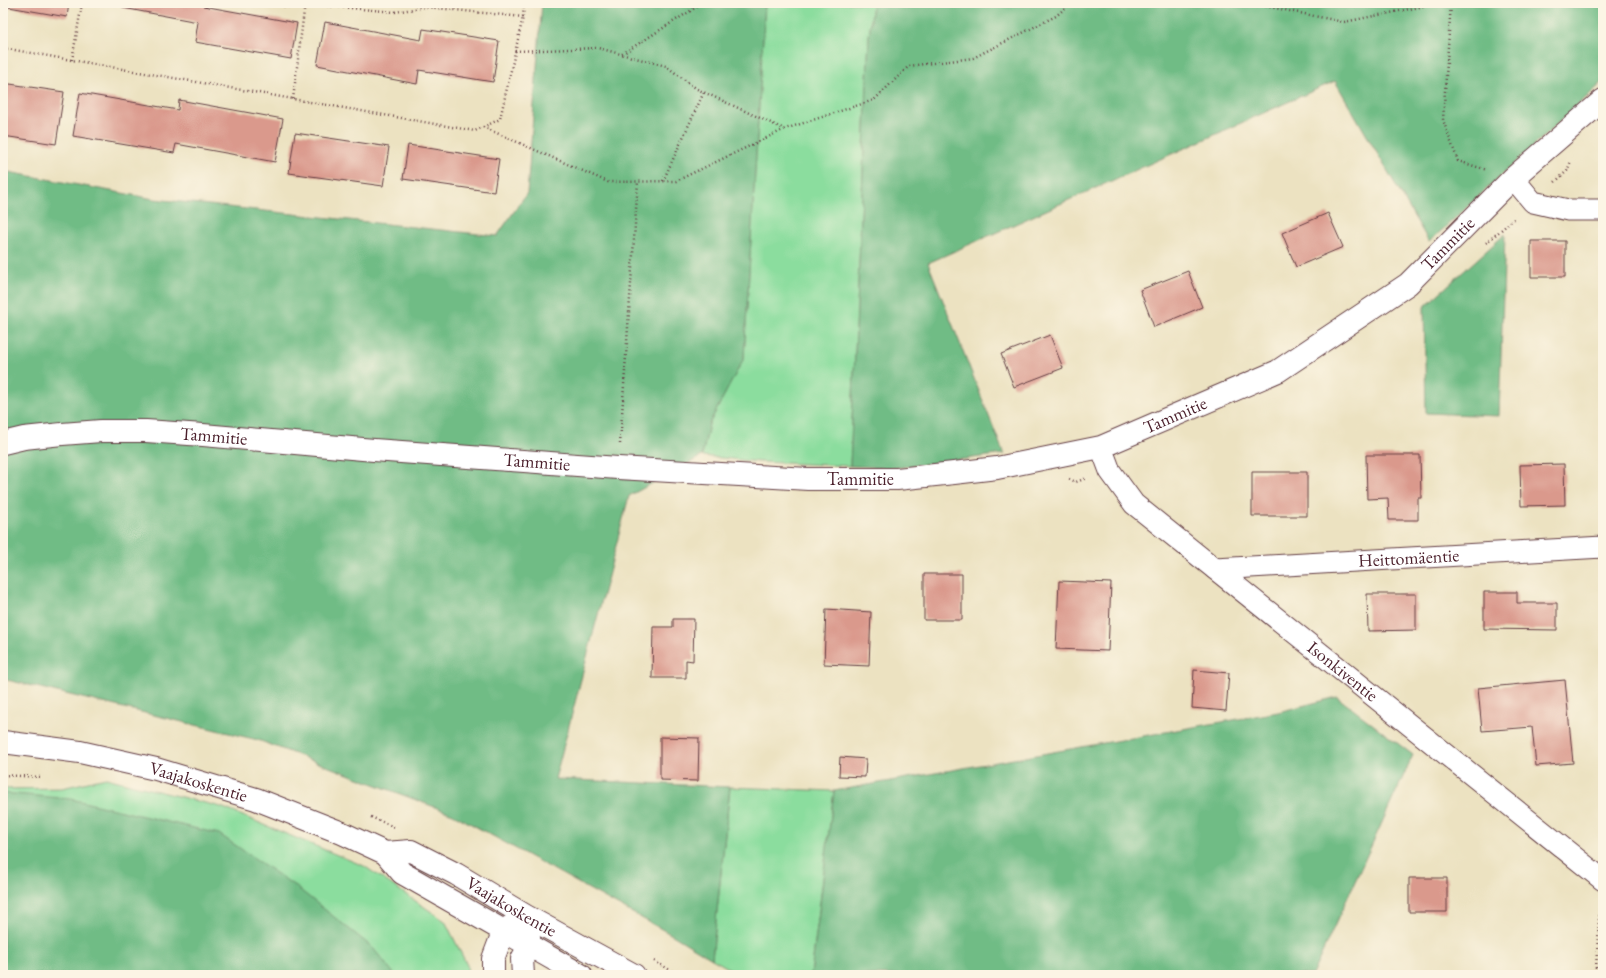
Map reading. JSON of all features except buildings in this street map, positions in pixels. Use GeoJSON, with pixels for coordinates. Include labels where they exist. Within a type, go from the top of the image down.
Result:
{"type":"FeatureCollection","features":[{"type":"Feature","properties":{"kind":"street","name":"Tammitie"},"geometry":{"type":"LineString","coordinates":[[3,443],[24,438],[62,434],[101,431],[146,431],[203,434],[374,450],[618,468],[808,479],[897,479],[997,468],[1101,447],[1278,371],[1408,284],[1513,178],[1603,100]]}},
{"type":"Feature","properties":{"kind":"street"},"geometry":{"type":"LineString","coordinates":[[1513,178],[1533,202],[1568,210],[1603,210]]}},
{"type":"Feature","properties":{"kind":"street","name":"Isonkiventie"},"geometry":{"type":"LineString","coordinates":[[1101,447],[1110,471],[1134,504],[1603,880]]}},
{"type":"Feature","properties":{"kind":"street","name":"Heittomäentie"},"geometry":{"type":"LineString","coordinates":[[1215,569],[1603,547]]}},
{"type":"Feature","properties":{"kind":"street","name":"Vaajakoskentie"},"geometry":{"type":"LineString","coordinates":[[3,742],[80,752],[156,769],[256,799],[342,833],[385,853],[402,873],[581,975]]}},
{"type":"Feature","properties":{"kind":"street","name":"Vaajakoskentie"},"geometry":{"type":"LineString","coordinates":[[385,853],[411,852],[456,874],[526,916],[634,975]]}},
{"type":"Feature","properties":{"kind":"street"},"geometry":{"type":"LineString","coordinates":[[493,975],[493,959],[504,930],[526,916],[530,945],[522,959],[523,975]]}},
{"type":"Feature","properties":{"kind":"path"},"geometry":{"type":"LineString","coordinates":[[72,60],[82,3]]}},
{"type":"Feature","properties":{"kind":"path"},"geometry":{"type":"LineString","coordinates":[[268,3],[288,7],[305,4],[395,12],[426,7],[523,17]]}},
{"type":"Feature","properties":{"kind":"path"},"geometry":{"type":"LineString","coordinates":[[3,48],[475,131],[500,119],[523,17],[524,3]]}},
{"type":"Feature","properties":{"kind":"path"},"geometry":{"type":"LineString","coordinates":[[621,54],[703,3]]}},
{"type":"Feature","properties":{"kind":"path"},"geometry":{"type":"LineString","coordinates":[[483,127],[608,182],[676,181],[785,130],[874,100],[909,66],[973,58],[1056,16],[1072,3]]}},
{"type":"Feature","properties":{"kind":"path"},"geometry":{"type":"LineString","coordinates":[[1250,3],[1344,22],[1440,3]]}},
{"type":"Feature","properties":{"kind":"path"},"geometry":{"type":"LineString","coordinates":[[1451,3],[1443,120],[1458,161],[1513,178]]}},
{"type":"Feature","properties":{"kind":"path"},"geometry":{"type":"LineString","coordinates":[[293,99],[305,4]]}},
{"type":"Feature","properties":{"kind":"path"},"geometry":{"type":"LineString","coordinates":[[515,51],[598,48],[666,66],[704,92],[785,130]]}},
{"type":"Feature","properties":{"kind":"path"},"geometry":{"type":"LineString","coordinates":[[663,181],[704,92]]}},
{"type":"Feature","properties":{"kind":"path"},"geometry":{"type":"LineString","coordinates":[[618,468],[638,181]]}},
{"type":"Feature","properties":{"kind":"path"},"geometry":{"type":"LineString","coordinates":[[3,775],[40,777]]}},
{"type":"Feature","properties":{"kind":"path"},"geometry":{"type":"LineString","coordinates":[[1596,968],[1599,909]]}},
{"type":"Feature","properties":{"kind":"green space"},"geometry":{"type":"Polygon","coordinates":[[[542,3],[765,3],[744,358],[709,424],[702,456],[629,496],[555,779],[730,787],[712,959],[674,936],[453,814],[258,740],[3,679],[3,171],[154,199],[497,236],[527,193],[542,3]]]}},
{"type":"Feature","properties":{"kind":"green space"},"geometry":{"type":"Polygon","coordinates":[[[765,3],[873,3],[869,37],[850,466],[760,462],[702,456],[709,424],[744,357],[765,3]]]}},
{"type":"Feature","properties":{"kind":"green space"},"geometry":{"type":"Polygon","coordinates":[[[873,3],[1603,3],[1603,82],[1429,242],[1335,81],[928,263],[1004,454],[895,468],[850,466],[869,37],[873,3]]]}},
{"type":"Feature","properties":{"kind":"green space"},"geometry":{"type":"Polygon","coordinates":[[[1505,234],[1499,416],[1426,413],[1424,307],[1505,234]]]}},
{"type":"Feature","properties":{"kind":"green space"},"geometry":{"type":"Polygon","coordinates":[[[1337,697],[1413,755],[1312,975],[811,975],[834,791],[1278,712],[1337,697]]]}},
{"type":"Feature","properties":{"kind":"green space"},"geometry":{"type":"Polygon","coordinates":[[[106,778],[221,807],[364,866],[445,921],[467,965],[468,975],[3,975],[3,789],[62,788],[106,778]]]}},
{"type":"Feature","properties":{"kind":"green space"},"geometry":{"type":"Polygon","coordinates":[[[730,787],[834,791],[811,975],[741,975],[712,959],[730,787]]]}},
{"type":"Feature","properties":{"kind":"green space"},"geometry":{"type":"Polygon","coordinates":[[[3,793],[71,799],[219,834],[295,886],[372,947],[395,975],[3,975],[3,793]]]}}]}
